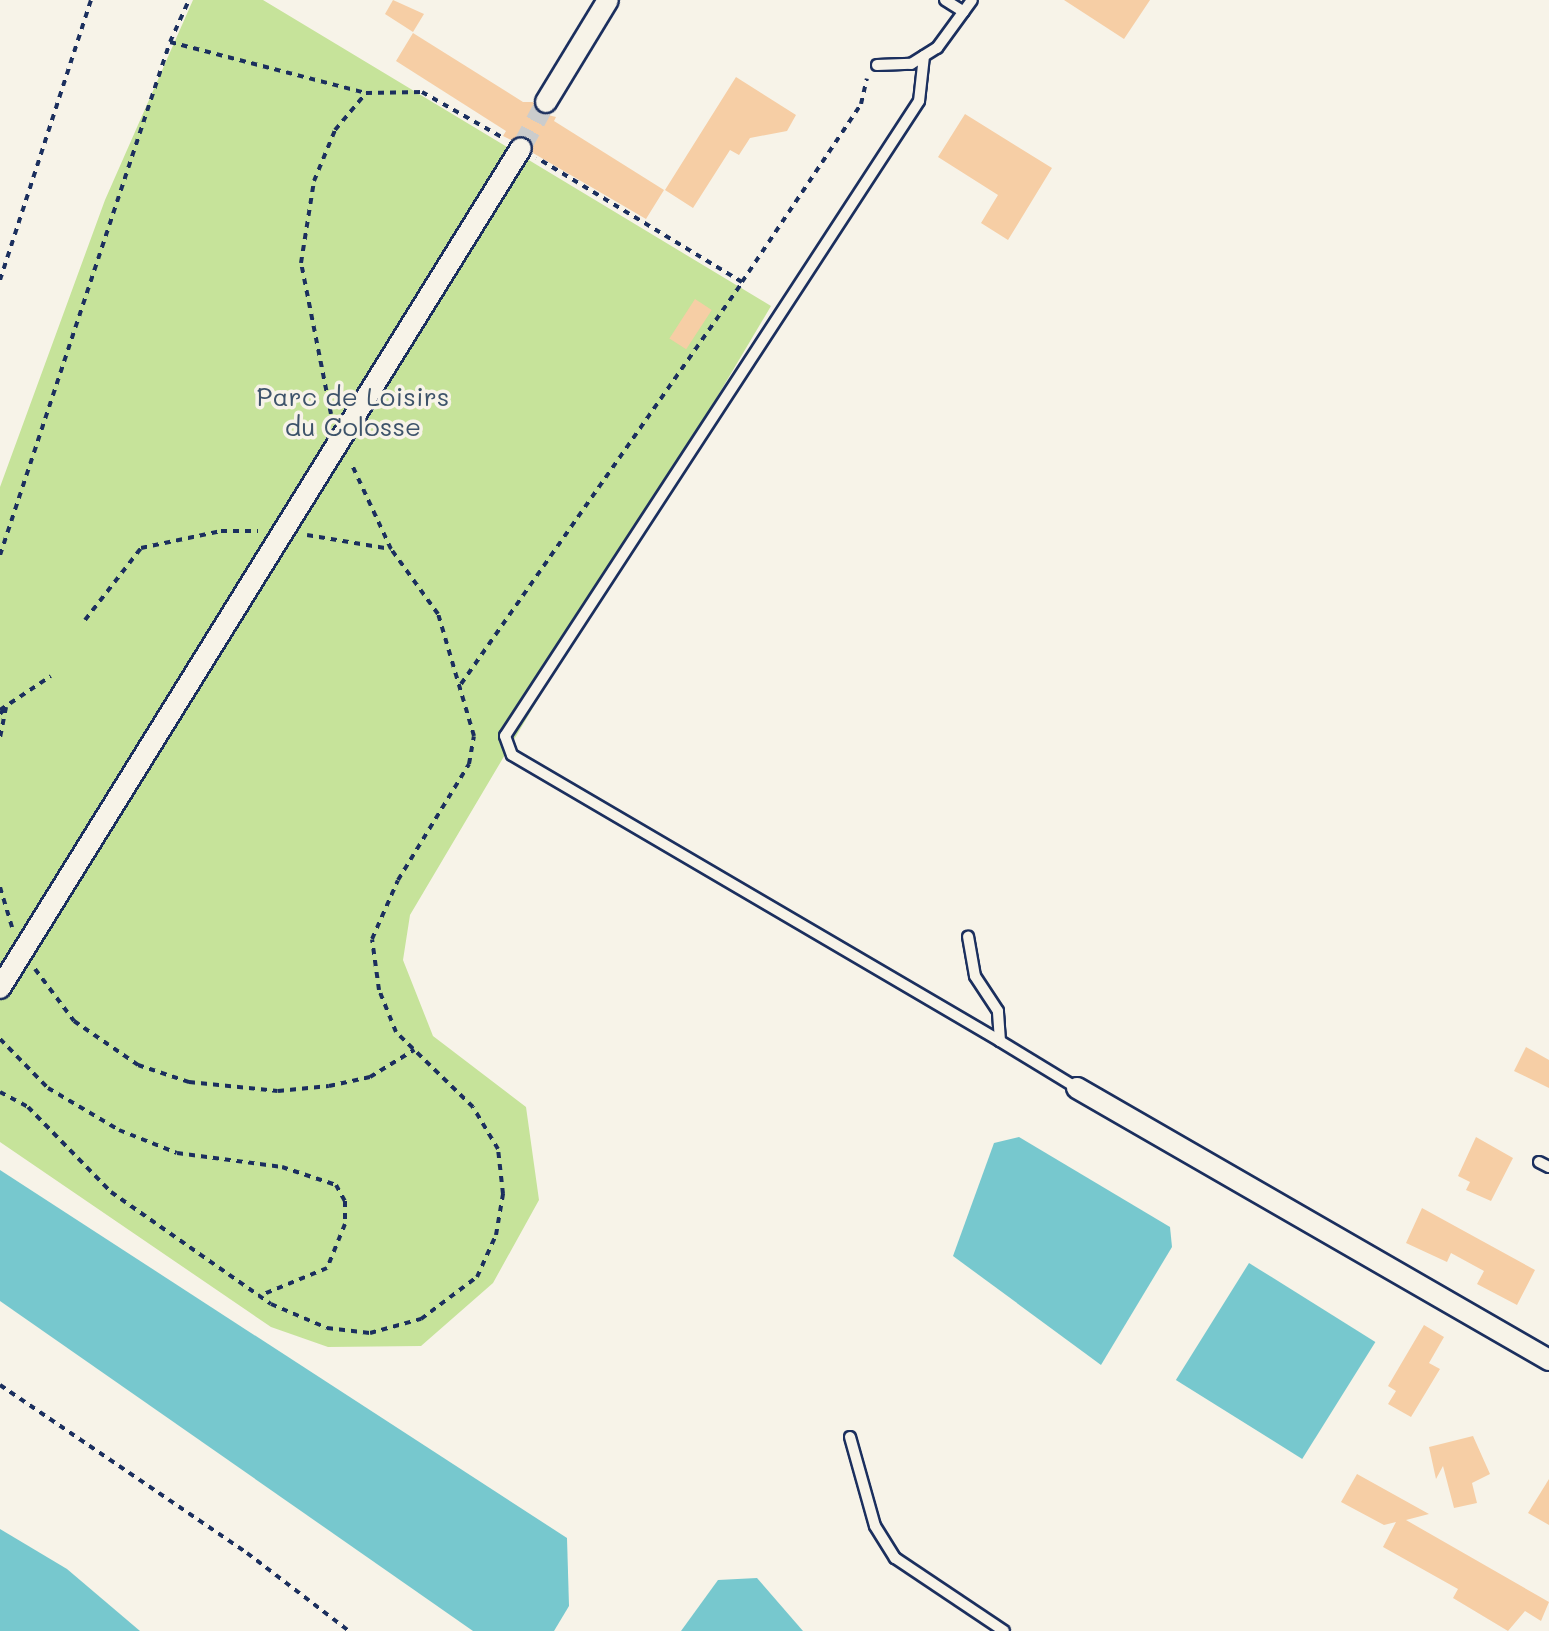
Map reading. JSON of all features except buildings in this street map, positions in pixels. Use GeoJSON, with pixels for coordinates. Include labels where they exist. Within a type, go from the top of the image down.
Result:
{"type":"FeatureCollection","features":[{"type":"Feature","properties":{"kind":"street"},"geometry":{"type":"LineString","coordinates":[[546,102],[608,0]]}},
{"type":"Feature","properties":{"kind":"street"},"geometry":{"type":"LineString","coordinates":[[0,988],[521,148]]}},
{"type":"Feature","properties":{"kind":"street"},"geometry":{"type":"LineString","coordinates":[[1077,1088],[1549,1360]]}},
{"type":"Feature","properties":{"kind":"lane"},"geometry":{"type":"LineString","coordinates":[[945,0],[964,12]]}},
{"type":"Feature","properties":{"kind":"lane"},"geometry":{"type":"LineString","coordinates":[[877,65],[911,64],[924,56],[972,0]]}},
{"type":"Feature","properties":{"kind":"lane"},"geometry":{"type":"LineString","coordinates":[[924,56],[919,101],[505,736],[512,755],[1077,1088]]}},
{"type":"Feature","properties":{"kind":"lane"},"geometry":{"type":"LineString","coordinates":[[968,937],[975,976],[998,1011],[1000,1041]]}},
{"type":"Feature","properties":{"kind":"lane"},"geometry":{"type":"LineString","coordinates":[[850,1437],[875,1526],[895,1558],[1004,1631]]}},
{"type":"Feature","properties":{"kind":"path"},"geometry":{"type":"LineString","coordinates":[[0,280],[91,0]]}},
{"type":"Feature","properties":{"kind":"path"},"geometry":{"type":"LineString","coordinates":[[0,555],[170,42],[189,0]]}},
{"type":"Feature","properties":{"kind":"path"},"geometry":{"type":"LineString","coordinates":[[170,42],[366,93],[422,92],[742,282]]}},
{"type":"Feature","properties":{"kind":"path"},"geometry":{"type":"LineString","coordinates":[[461,684],[742,282],[861,104],[867,79]]}},
{"type":"Feature","properties":{"kind":"path"},"geometry":{"type":"LineString","coordinates":[[0,1092],[28,1107],[111,1192],[259,1296],[327,1328],[370,1333],[421,1319],[477,1277],[496,1235],[503,1194],[498,1149],[473,1107],[396,1032],[379,990],[372,939],[398,880],[469,764],[474,736],[438,614],[391,549],[340,440],[320,386],[301,263],[314,181],[335,130],[366,93]]}},
{"type":"Feature","properties":{"kind":"path"},"geometry":{"type":"LineString","coordinates":[[85,620],[141,548],[221,531],[283,531],[391,549]]}},
{"type":"Feature","properties":{"kind":"path"},"geometry":{"type":"LineString","coordinates":[[0,738],[2,711],[51,676]]}},
{"type":"Feature","properties":{"kind":"path"},"geometry":{"type":"LineString","coordinates":[[0,887],[22,952],[74,1021],[138,1065],[189,1082],[278,1091],[329,1086],[370,1077],[414,1050]]}},
{"type":"Feature","properties":{"kind":"path"},"geometry":{"type":"LineString","coordinates":[[0,1039],[48,1088],[119,1130],[177,1153],[282,1167],[336,1185],[345,1201],[345,1224],[327,1268],[259,1296]]}},
{"type":"Feature","properties":{"kind":"path"},"geometry":{"type":"LineString","coordinates":[[0,1385],[247,1553],[349,1631]]}},
{"type":"Feature","properties":{"kind":"green space","name":"Parc de Loisirs du Colosse"},"geometry":{"type":"Polygon","coordinates":[[[193,0],[263,0],[771,306],[410,915],[403,960],[433,1036],[526,1107],[539,1200],[493,1283],[421,1346],[328,1347],[271,1327],[0,1142],[0,487],[105,200],[193,0]]]}},
{"type":"Feature","properties":{"kind":"water"},"geometry":{"type":"Polygon","coordinates":[[[1019,1137],[1170,1227],[1172,1247],[1101,1365],[953,1256],[994,1143],[1019,1137]]]}},
{"type":"Feature","properties":{"kind":"water"},"geometry":{"type":"Polygon","coordinates":[[[0,1170],[567,1538],[569,1606],[554,1631],[473,1631],[0,1301],[0,1170]]]}},
{"type":"Feature","properties":{"kind":"water"},"geometry":{"type":"Polygon","coordinates":[[[1249,1263],[1375,1342],[1302,1459],[1176,1380],[1249,1263]]]}},
{"type":"Feature","properties":{"kind":"water"},"geometry":{"type":"Polygon","coordinates":[[[0,1529],[67,1569],[140,1631],[0,1631],[0,1529]]]}},
{"type":"Feature","properties":{"kind":"water"},"geometry":{"type":"Polygon","coordinates":[[[757,1578],[803,1631],[681,1631],[718,1580],[757,1578]]]}},
{"type":"Feature","properties":{"kind":"tunnel"},"geometry":{"type":"LineString","coordinates":[[521,148],[546,102]]}}]}
